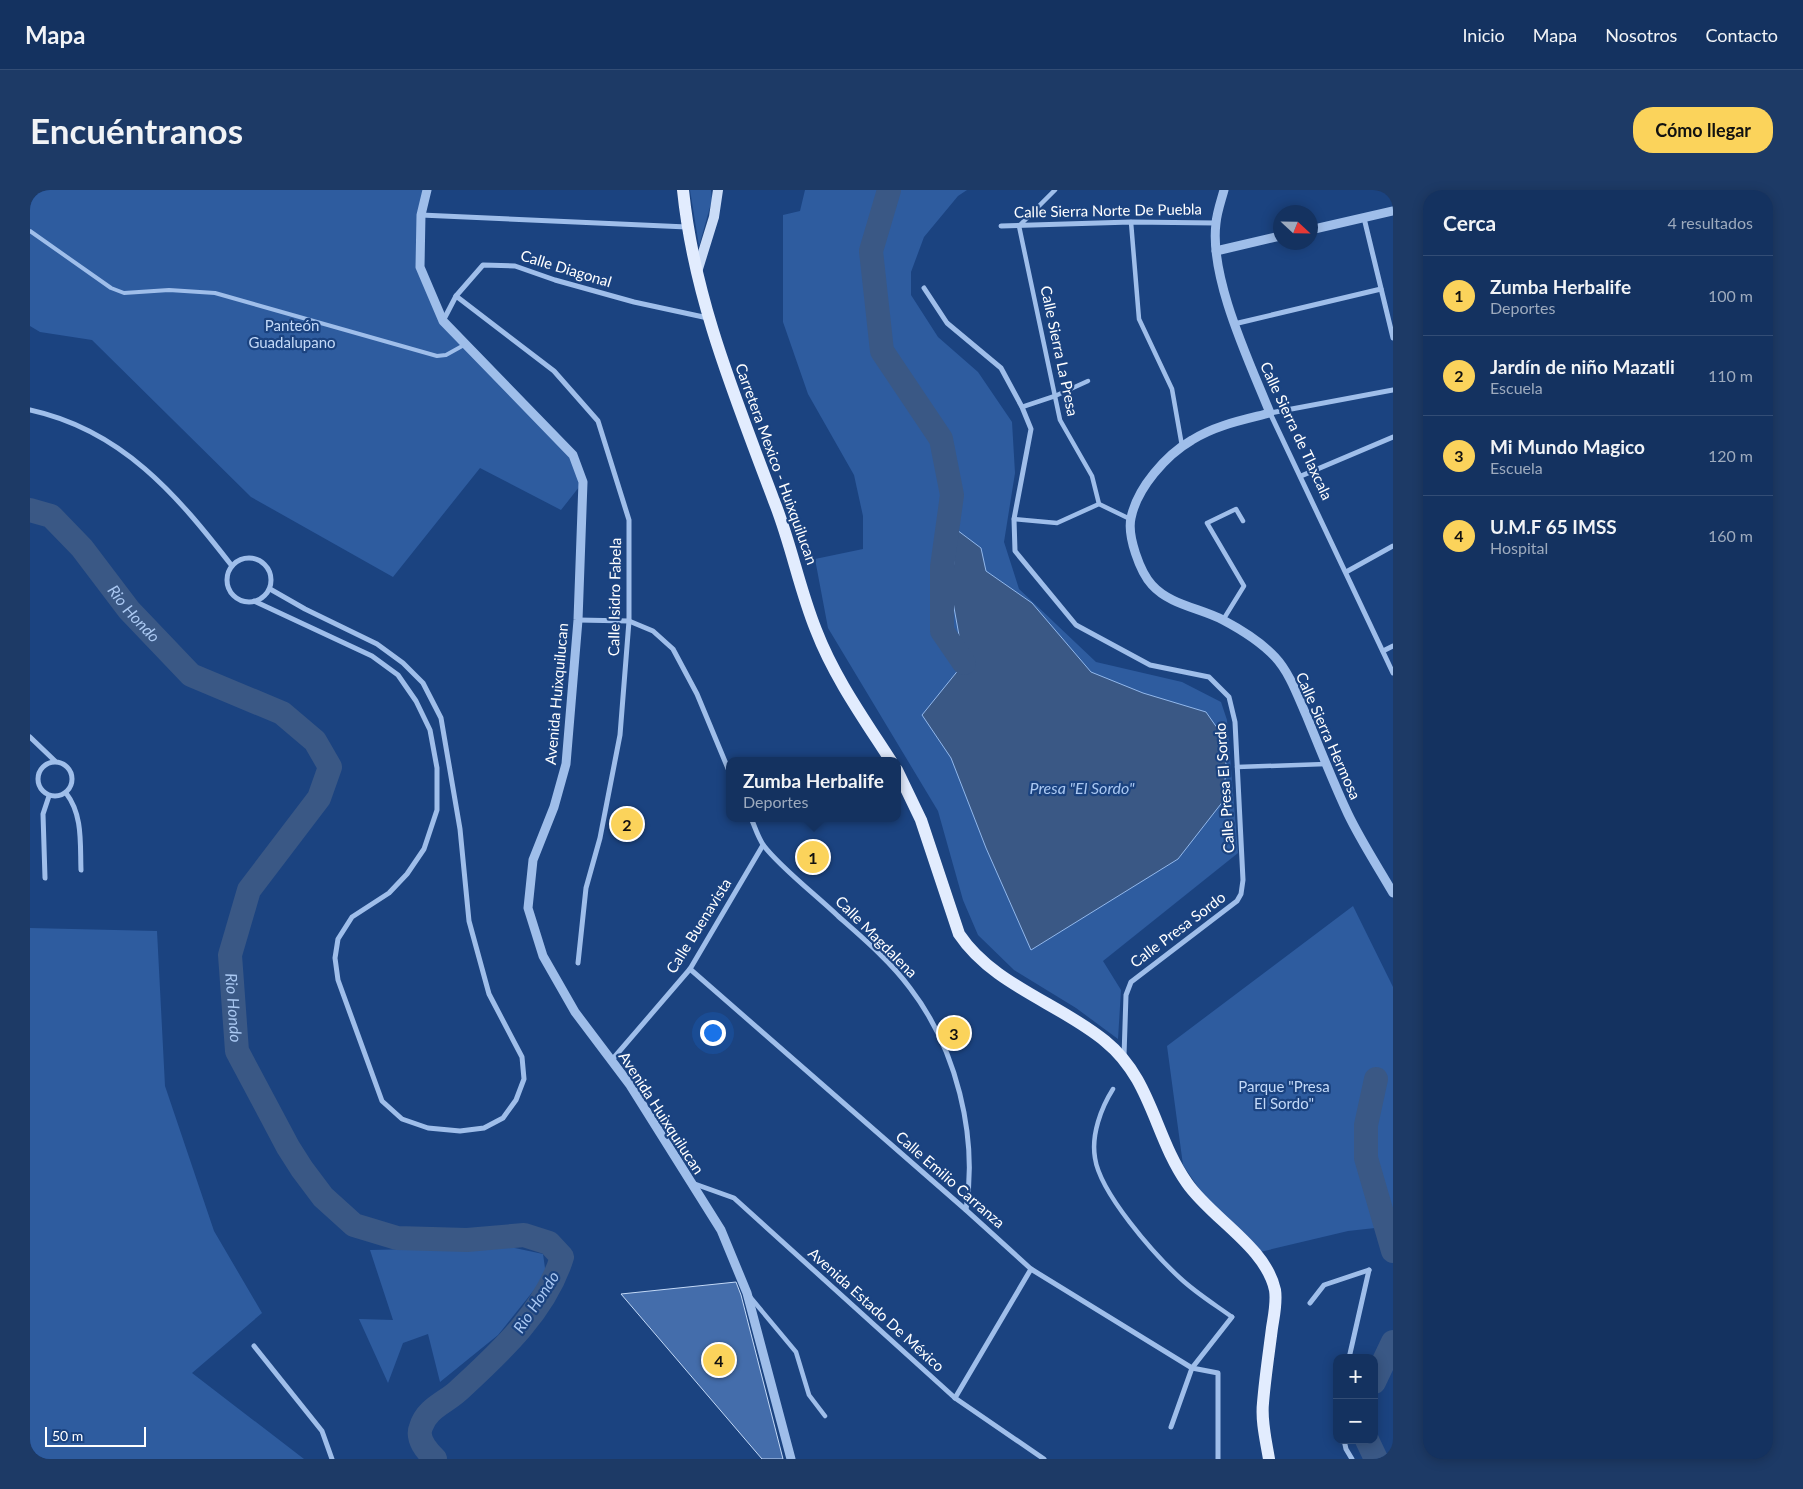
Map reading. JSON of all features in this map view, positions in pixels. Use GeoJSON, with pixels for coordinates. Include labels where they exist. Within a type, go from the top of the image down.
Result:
{"type":"FeatureCollection","features":[{"type":"Feature","properties":{"kind":"main road","name":"Carretera Mexico - Huixquilucan"},"geometry":{"type":"LineString","coordinates":[[683,190],[696,273],[708,318],[727,377],[784,525],[816,630],[841,682],[888,757]]}},
{"type":"Feature","properties":{"kind":"main road"},"geometry":{"type":"LineString","coordinates":[[696,273],[712,225],[718,190]]}},
{"type":"Feature","properties":{"kind":"main road"},"geometry":{"type":"LineString","coordinates":[[901,778],[921,820],[960,934],[968,946],[992,969],[1081,1023],[1124,1058],[1145,1093],[1162,1137],[1186,1182],[1197,1197],[1256,1255],[1275,1288],[1276,1298],[1262,1405],[1268,1459]]}},
{"type":"Feature","properties":{"kind":"street","name":"Avenida Huixquilucan"},"geometry":{"type":"LineString","coordinates":[[427,190],[421,215],[420,267],[443,321],[573,455],[583,482],[578,620],[566,764],[554,808],[533,860],[528,908],[543,956],[575,1012],[630,1085],[721,1230],[747,1293],[791,1459]]}},
{"type":"Feature","properties":{"kind":"street"},"geometry":{"type":"LineString","coordinates":[[1019,226],[1055,190]]}},
{"type":"Feature","properties":{"kind":"street","name":"Calle Sierra de Tlaxcala"},"geometry":{"type":"LineString","coordinates":[[1224,190],[1216,223],[1216,251],[1234,324],[1270,413],[1393,673]]}},
{"type":"Feature","properties":{"kind":"street"},"geometry":{"type":"LineString","coordinates":[[1318,228],[1393,211]]}},
{"type":"Feature","properties":{"kind":"street"},"geometry":{"type":"LineString","coordinates":[[421,215],[688,227]]}},
{"type":"Feature","properties":{"kind":"street"},"geometry":{"type":"LineString","coordinates":[[1364,218],[1393,338]]}},
{"type":"Feature","properties":{"kind":"street"},"geometry":{"type":"LineString","coordinates":[[1131,222],[1139,319],[1172,389],[1182,446]]}},
{"type":"Feature","properties":{"kind":"street","name":"Calle Sierra Norte De Puebla"},"geometry":{"type":"LineString","coordinates":[[1001,226],[1131,222],[1216,223]]}},
{"type":"Feature","properties":{"kind":"street","name":"Calle Sierra La Presa"},"geometry":{"type":"LineString","coordinates":[[1019,226],[1060,420],[1092,476],[1100,504]]}},
{"type":"Feature","properties":{"kind":"street"},"geometry":{"type":"LineString","coordinates":[[1216,251],[1273,238]]}},
{"type":"Feature","properties":{"kind":"street","name":"Calle Diagonal"},"geometry":{"type":"LineString","coordinates":[[443,321],[456,296],[483,265],[515,266],[555,280],[634,302],[708,318]]}},
{"type":"Feature","properties":{"kind":"street","name":"Calle Presa El Sordo"},"geometry":{"type":"LineString","coordinates":[[924,288],[947,323],[1001,368],[1022,407],[1030,429],[1014,519],[1015,551],[1076,625],[1150,665],[1209,677],[1229,697],[1235,722],[1243,880]]}},
{"type":"Feature","properties":{"kind":"street"},"geometry":{"type":"LineString","coordinates":[[1234,324],[1381,289]]}},
{"type":"Feature","properties":{"kind":"street","name":"Calle Isidro Fabela"},"geometry":{"type":"LineString","coordinates":[[456,296],[554,371],[598,421],[629,520],[629,621],[620,735],[600,838],[586,888],[578,963]]}},
{"type":"Feature","properties":{"kind":"street"},"geometry":{"type":"LineString","coordinates":[[1022,407],[1055,396],[1088,381]]}},
{"type":"Feature","properties":{"kind":"street"},"geometry":{"type":"LineString","coordinates":[[1014,519],[1057,522],[1100,504],[1130,519],[1143,490],[1154,472],[1182,446],[1225,424],[1270,413],[1393,390]]}},
{"type":"Feature","properties":{"kind":"street"},"geometry":{"type":"LineString","coordinates":[[30,410],[54,416],[89,431],[130,456],[149,471],[189,510],[232,566]]}},
{"type":"Feature","properties":{"kind":"street"},"geometry":{"type":"LineString","coordinates":[[1301,476],[1393,437]]}},
{"type":"Feature","properties":{"kind":"street"},"geometry":{"type":"LineString","coordinates":[[1223,620],[1244,586],[1207,523],[1236,509],[1243,521]]}},
{"type":"Feature","properties":{"kind":"street","name":"Calle Sierra Hermosa"},"geometry":{"type":"LineString","coordinates":[[1130,519],[1136,554],[1141,569],[1152,586],[1171,599],[1223,620],[1248,635],[1275,657],[1295,690],[1349,816],[1393,893]]}},
{"type":"Feature","properties":{"kind":"street"},"geometry":{"type":"LineString","coordinates":[[1346,572],[1393,546]]}},
{"type":"Feature","properties":{"kind":"street"},"geometry":{"type":"LineString","coordinates":[[254,602],[261,599],[270,588],[271,575],[268,568],[258,560],[244,558],[232,566],[227,578],[230,592],[240,601],[254,602],[372,656],[398,676],[416,700],[430,730],[437,768],[437,810],[424,849],[407,874],[389,893],[352,917],[338,939],[335,958],[338,980],[382,1101],[402,1119],[428,1128],[460,1131],[484,1128],[503,1118],[516,1100],[524,1079],[522,1057],[489,994],[469,921],[460,830],[441,718],[422,683],[403,663],[377,644],[305,609],[270,588]]}},
{"type":"Feature","properties":{"kind":"street"},"geometry":{"type":"LineString","coordinates":[[578,620],[629,621],[652,631],[673,649],[697,694],[726,764]]}},
{"type":"Feature","properties":{"kind":"street"},"geometry":{"type":"LineString","coordinates":[[1383,651],[1393,646]]}},
{"type":"Feature","properties":{"kind":"street"},"geometry":{"type":"LineString","coordinates":[[30,737],[55,761],[67,766],[70,770],[72,782],[66,793],[54,797],[49,796],[40,788],[38,776],[44,766],[55,761]]}},
{"type":"Feature","properties":{"kind":"street"},"geometry":{"type":"LineString","coordinates":[[1237,767],[1326,764]]}},
{"type":"Feature","properties":{"kind":"street"},"geometry":{"type":"LineString","coordinates":[[66,793],[74,804],[78,816],[81,870]]}},
{"type":"Feature","properties":{"kind":"street"},"geometry":{"type":"LineString","coordinates":[[44,878],[43,814],[49,796]]}},
{"type":"Feature","properties":{"kind":"street"},"geometry":{"type":"LineString","coordinates":[[753,822],[763,845]]}},
{"type":"Feature","properties":{"kind":"street","name":"Calle Buenavista"},"geometry":{"type":"LineString","coordinates":[[611,1061],[690,969],[763,845]]}},
{"type":"Feature","properties":{"kind":"street","name":"Calle Magdalena"},"geometry":{"type":"LineString","coordinates":[[763,845],[872,947],[910,988],[933,1024],[953,1070],[964,1110],[970,1184],[966,1210]]}},
{"type":"Feature","properties":{"kind":"street","name":"Calle Presa Sordo"},"geometry":{"type":"LineString","coordinates":[[1124,1058],[1126,995],[1131,982],[1237,901],[1241,894],[1243,880]]}},
{"type":"Feature","properties":{"kind":"street","name":"Calle Emilio Carranza"},"geometry":{"type":"LineString","coordinates":[[690,969],[1032,1269],[1192,1368],[1218,1373],[1218,1459]]}},
{"type":"Feature","properties":{"kind":"street"},"geometry":{"type":"LineString","coordinates":[[1113,1089],[1104,1104],[1096,1131],[1094,1157],[1101,1179],[1118,1206],[1178,1277],[1232,1317],[1192,1368],[1171,1427]]}},
{"type":"Feature","properties":{"kind":"street","name":"Avenida Estado De México"},"geometry":{"type":"LineString","coordinates":[[691,1183],[734,1198],[955,1398],[1044,1459]]}},
{"type":"Feature","properties":{"kind":"street"},"geometry":{"type":"LineString","coordinates":[[955,1398],[1032,1269]]}},
{"type":"Feature","properties":{"kind":"street"},"geometry":{"type":"LineString","coordinates":[[1310,1304],[1324,1285],[1369,1270],[1350,1354]]}},
{"type":"Feature","properties":{"kind":"street"},"geometry":{"type":"LineString","coordinates":[[747,1293],[796,1352],[810,1396],[825,1416]]}},
{"type":"Feature","properties":{"kind":"street"},"geometry":{"type":"LineString","coordinates":[[254,1346],[322,1431],[332,1459]]}},
{"type":"Feature","properties":{"kind":"street"},"geometry":{"type":"LineString","coordinates":[[1345,1444],[1352,1459]]}},
{"type":"Feature","properties":{"kind":"lane"},"geometry":{"type":"LineString","coordinates":[[30,231],[111,288],[124,293],[169,290],[215,293],[437,356],[446,355],[465,344]]}},
{"type":"Feature","properties":{"kind":"green space","name":"Panteón Guadalupano"},"geometry":{"type":"Polygon","coordinates":[[[30,190],[427,190],[420,267],[443,321],[573,455],[583,482],[561,510],[480,468],[393,577],[251,497],[92,340],[40,332],[30,326],[30,190]]]}},
{"type":"Feature","properties":{"kind":"green space"},"geometry":{"type":"Polygon","coordinates":[[[690,190],[711,190],[712,200],[699,246],[690,190]]]}},
{"type":"Feature","properties":{"kind":"green space"},"geometry":{"type":"Polygon","coordinates":[[[805,190],[967,190],[958,196],[924,237],[911,272],[911,295],[938,337],[978,372],[1012,422],[1015,473],[1004,542],[1019,589],[1096,662],[1182,682],[1221,702],[1227,720],[1238,853],[1103,961],[1121,990],[1118,1039],[1076,1008],[1014,970],[978,935],[963,900],[938,811],[828,628],[815,559],[863,549],[863,516],[854,475],[808,394],[783,322],[783,215],[800,211],[805,190]]]}},
{"type":"Feature","properties":{"kind":"green space","name":"Parque \"Presa El Sordo\""},"geometry":{"type":"Polygon","coordinates":[[[1353,906],[1393,987],[1393,1226],[1348,1231],[1260,1252],[1206,1199],[1183,1165],[1167,1046],[1353,906]]]}},
{"type":"Feature","properties":{"kind":"green space"},"geometry":{"type":"Polygon","coordinates":[[[30,928],[157,931],[165,1086],[214,1231],[262,1313],[192,1373],[304,1459],[30,1459],[30,928]]]}},
{"type":"Feature","properties":{"kind":"green space"},"geometry":{"type":"Polygon","coordinates":[[[510,1247],[543,1254],[546,1275],[498,1335],[440,1382],[428,1334],[403,1343],[388,1383],[359,1319],[393,1320],[370,1250],[510,1247]]]}},
{"type":"Feature","properties":{"kind":"water","name":"Presa \"El Sordo\""},"geometry":{"type":"Polygon","coordinates":[[[957,530],[981,548],[986,571],[1032,603],[1091,672],[1143,693],[1206,712],[1227,742],[1224,800],[1178,859],[1031,950],[986,848],[951,758],[922,715],[964,663],[951,591],[957,530]]]}},
{"type":"Feature","properties":{"kind":"building"},"geometry":{"type":"Polygon","coordinates":[[[736,1282],[783,1459],[762,1459],[621,1294],[736,1282]]]}},
{"type":"Feature","properties":{"kind":"waterway"},"geometry":{"type":"LineString","coordinates":[[889,190],[871,251],[882,351],[941,439],[952,495],[942,567],[942,631],[964,663]]}},
{"type":"Feature","properties":{"kind":"waterway","name":"Rio Hondo"},"geometry":{"type":"LineString","coordinates":[[30,510],[51,516],[82,548],[129,610],[191,675],[282,713],[315,741],[330,767],[319,798],[249,890],[230,955],[237,1051],[288,1147],[302,1169],[323,1197],[354,1225],[397,1238],[467,1240],[524,1235],[549,1243],[562,1257],[544,1296],[519,1330],[474,1377],[427,1415],[421,1427],[420,1436],[426,1449],[435,1459]]}},
{"type":"Feature","properties":{"kind":"waterway"},"geometry":{"type":"LineString","coordinates":[[1376,1079],[1366,1125],[1366,1158],[1393,1251]]}},
{"type":"Feature","properties":{"kind":"waterway"},"geometry":{"type":"LineString","coordinates":[[1378,1374],[1393,1342]]}},
{"type":"Feature","properties":{"kind":"waterway"},"geometry":{"type":"LineString","coordinates":[[1369,1444],[1376,1459]]}},
{"type":"Feature","properties":{"kind":"place","name":"Jardín de niño Mazatli"},"geometry":{"type":"Point","coordinates":[627,824]}},
{"type":"Feature","properties":{"kind":"place","name":"Zumba Herbalife"},"geometry":{"type":"Point","coordinates":[813,857]}},
{"type":"Feature","properties":{"kind":"place","name":"Mi Mundo Magico"},"geometry":{"type":"Point","coordinates":[954,1033]}},
{"type":"Feature","properties":{"kind":"place","name":"U.M.F 65 IMSS"},"geometry":{"type":"Point","coordinates":[719,1360]}}]}
